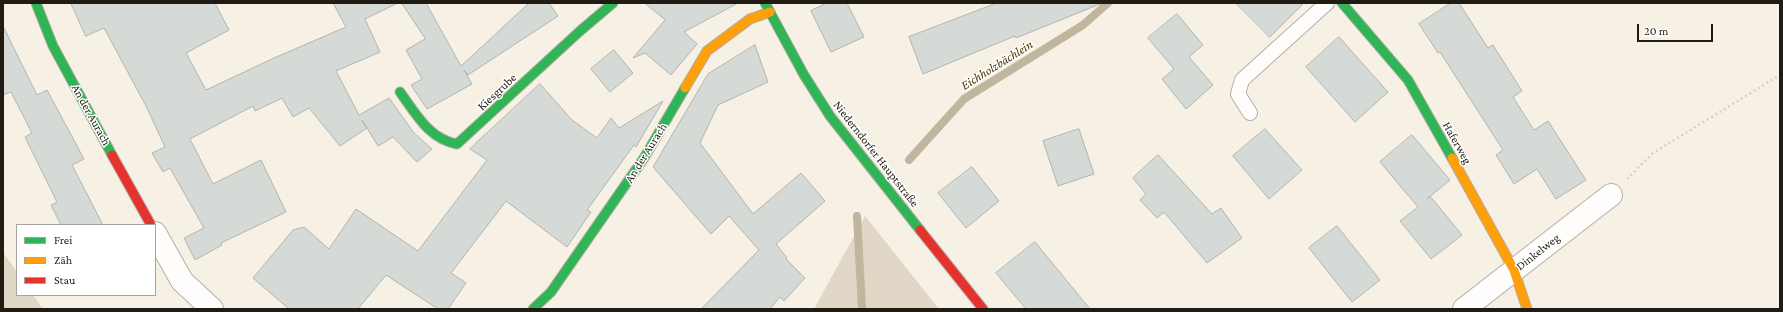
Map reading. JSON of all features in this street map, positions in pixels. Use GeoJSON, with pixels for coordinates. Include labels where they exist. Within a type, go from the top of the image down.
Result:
{"type":"FeatureCollection","features":[{"type":"Feature","properties":{"kind":"street","name":"An der Aurach"},"geometry":{"type":"LineString","coordinates":[[36,3],[54,46],[150,224]]}},
{"type":"Feature","properties":{"kind":"street","name":"Kiesgrube"},"geometry":{"type":"LineString","coordinates":[[400,92],[429,131],[448,144],[457,144],[580,31],[613,3]]}},
{"type":"Feature","properties":{"kind":"street","name":"Niederndorfer Hauptstraße"},"geometry":{"type":"LineString","coordinates":[[765,3],[804,75],[830,116],[983,309]]}},
{"type":"Feature","properties":{"kind":"street","name":"Haferweg"},"geometry":{"type":"LineString","coordinates":[[1342,3],[1408,80],[1514,270],[1527,309]]}},
{"type":"Feature","properties":{"kind":"street","name":"An der Aurach"},"geometry":{"type":"LineString","coordinates":[[533,309],[551,292],[644,158],[707,52],[750,19],[770,12]]}},
{"type":"Feature","properties":{"kind":"street","name":"Dinkelweg"},"geometry":{"type":"LineString","coordinates":[[1464,309],[1611,195]]}},
{"type":"Feature","properties":{"kind":"street"},"geometry":{"type":"LineString","coordinates":[[156,235],[182,281],[212,309]]}},
{"type":"Feature","properties":{"kind":"lane"},"geometry":{"type":"LineString","coordinates":[[1250,113],[1238,94],[1242,80],[1327,3]]}},
{"type":"Feature","properties":{"kind":"path"},"geometry":{"type":"LineString","coordinates":[[1611,195],[1653,154],[1780,75]]}},
{"type":"Feature","properties":{"kind":"shaded area"},"geometry":{"type":"Polygon","coordinates":[[[865,216],[939,309],[814,309],[865,216]]]}},
{"type":"Feature","properties":{"kind":"shaded area"},"geometry":{"type":"Polygon","coordinates":[[[3,252],[16,271],[16,296],[34,296],[43,309],[3,309],[3,252]]]}},
{"type":"Feature","properties":{"kind":"building"},"geometry":{"type":"Polygon","coordinates":[[[71,3],[215,3],[229,30],[186,53],[206,90],[274,58],[346,27],[333,3],[398,3],[365,19],[380,52],[336,71],[359,115],[389,98],[414,133],[432,149],[417,162],[393,137],[378,146],[367,128],[340,146],[309,108],[293,117],[282,98],[255,111],[253,106],[190,139],[213,184],[261,160],[286,212],[221,243],[222,245],[195,260],[184,238],[204,228],[170,168],[163,172],[152,153],[165,147],[146,106],[104,28],[86,36],[71,3]]]}},
{"type":"Feature","properties":{"kind":"building"},"geometry":{"type":"Polygon","coordinates":[[[402,3],[426,3],[461,66],[529,3],[549,3],[558,16],[468,75],[464,70],[472,84],[427,109],[411,85],[422,79],[406,50],[425,39],[402,3]]]}},
{"type":"Feature","properties":{"kind":"building"},"geometry":{"type":"Polygon","coordinates":[[[645,3],[738,3],[684,32],[697,44],[671,75],[645,53],[633,58],[665,20],[645,3]]]}},
{"type":"Feature","properties":{"kind":"building"},"geometry":{"type":"Polygon","coordinates":[[[827,3],[847,3],[864,37],[831,52],[811,11],[827,3]]]}},
{"type":"Feature","properties":{"kind":"building"},"geometry":{"type":"Polygon","coordinates":[[[997,3],[1100,4],[1016,38],[1015,36],[923,74],[909,37],[997,3]]]}},
{"type":"Feature","properties":{"kind":"building"},"geometry":{"type":"Polygon","coordinates":[[[1236,3],[1304,3],[1270,37],[1236,3]]]}},
{"type":"Feature","properties":{"kind":"building"},"geometry":{"type":"Polygon","coordinates":[[[1451,3],[1459,3],[1488,48],[1493,45],[1522,91],[1513,97],[1534,130],[1548,121],[1586,180],[1556,199],[1537,169],[1514,184],[1496,155],[1503,150],[1440,52],[1438,53],[1419,24],[1451,3]]]}},
{"type":"Feature","properties":{"kind":"building"},"geometry":{"type":"Polygon","coordinates":[[[1177,14],[1203,45],[1189,57],[1213,85],[1186,109],[1162,79],[1174,69],[1148,38],[1177,14]]]}},
{"type":"Feature","properties":{"kind":"building"},"geometry":{"type":"Polygon","coordinates":[[[3,26],[37,95],[47,90],[84,159],[72,165],[102,224],[60,224],[51,205],[57,202],[25,137],[32,133],[11,92],[3,95],[3,26]]]}},
{"type":"Feature","properties":{"kind":"building"},"geometry":{"type":"Polygon","coordinates":[[[1339,37],[1388,92],[1355,122],[1306,67],[1339,37]]]}},
{"type":"Feature","properties":{"kind":"building"},"geometry":{"type":"Polygon","coordinates":[[[755,45],[768,82],[718,105],[700,143],[753,214],[801,173],[825,201],[776,244],[787,258],[786,259],[805,278],[784,301],[780,297],[770,309],[701,309],[759,250],[729,216],[711,234],[653,167],[708,74],[755,45]]]}},
{"type":"Feature","properties":{"kind":"building"},"geometry":{"type":"Polygon","coordinates":[[[614,50],[633,73],[610,92],[591,69],[614,50]]]}},
{"type":"Feature","properties":{"kind":"building"},"geometry":{"type":"Polygon","coordinates":[[[540,84],[572,120],[597,138],[611,118],[619,128],[663,101],[636,147],[634,145],[587,210],[591,212],[567,247],[506,201],[451,273],[466,283],[448,309],[438,309],[386,275],[358,309],[289,309],[253,278],[293,230],[304,227],[329,249],[356,209],[418,251],[487,160],[470,149],[540,84]]]}},
{"type":"Feature","properties":{"kind":"building"},"geometry":{"type":"Polygon","coordinates":[[[1079,129],[1094,174],[1058,186],[1043,141],[1079,129]]]}},
{"type":"Feature","properties":{"kind":"building"},"geometry":{"type":"Polygon","coordinates":[[[1265,129],[1302,170],[1269,199],[1233,156],[1265,129]]]}},
{"type":"Feature","properties":{"kind":"building"},"geometry":{"type":"Polygon","coordinates":[[[1412,135],[1450,180],[1430,196],[1462,235],[1431,259],[1400,221],[1418,207],[1380,162],[1412,135]]]}},
{"type":"Feature","properties":{"kind":"building"},"geometry":{"type":"Polygon","coordinates":[[[1158,155],[1212,214],[1221,208],[1242,238],[1207,263],[1164,212],[1157,218],[1140,200],[1146,194],[1133,178],[1158,155]]]}},
{"type":"Feature","properties":{"kind":"building"},"geometry":{"type":"Polygon","coordinates":[[[972,167],[999,201],[966,228],[938,193],[972,167]]]}},
{"type":"Feature","properties":{"kind":"building"},"geometry":{"type":"Polygon","coordinates":[[[1337,226],[1380,280],[1352,302],[1309,248],[1337,226]]]}},
{"type":"Feature","properties":{"kind":"building"},"geometry":{"type":"Polygon","coordinates":[[[1035,242],[1090,309],[1026,309],[996,273],[1035,242]]]}},
{"type":"Feature","properties":{"kind":"waterway","name":"Eichholzbächlein"},"geometry":{"type":"LineString","coordinates":[[909,160],[964,99],[1083,25],[1108,3]]}},
{"type":"Feature","properties":{"kind":"waterway","name":"Eichholzbächlein"},"geometry":{"type":"LineString","coordinates":[[857,216],[862,309]]}},
{"type":"Feature","properties":{"kind":"traffic: fast"},"geometry":{"type":"LineString","coordinates":[[36,3],[53,46],[112,155]]}},
{"type":"Feature","properties":{"kind":"traffic: fast"},"geometry":{"type":"LineString","coordinates":[[400,92],[418,117],[431,131],[439,137],[457,144],[580,31],[613,3]]}},
{"type":"Feature","properties":{"kind":"traffic: fast"},"geometry":{"type":"LineString","coordinates":[[765,3],[804,75],[830,116],[920,230]]}},
{"type":"Feature","properties":{"kind":"traffic: fast"},"geometry":{"type":"LineString","coordinates":[[1342,3],[1408,80],[1452,158]]}},
{"type":"Feature","properties":{"kind":"traffic: fast"},"geometry":{"type":"LineString","coordinates":[[533,309],[551,292],[644,158],[685,88]]}},
{"type":"Feature","properties":{"kind":"traffic: slow"},"geometry":{"type":"LineString","coordinates":[[685,88],[707,51],[750,19],[770,12]]}},
{"type":"Feature","properties":{"kind":"traffic: slow"},"geometry":{"type":"LineString","coordinates":[[1452,158],[1514,270],[1527,309]]}},
{"type":"Feature","properties":{"kind":"traffic: jam"},"geometry":{"type":"LineString","coordinates":[[112,155],[150,224]]}},
{"type":"Feature","properties":{"kind":"traffic: jam"},"geometry":{"type":"LineString","coordinates":[[920,230],[983,309]]}}]}
